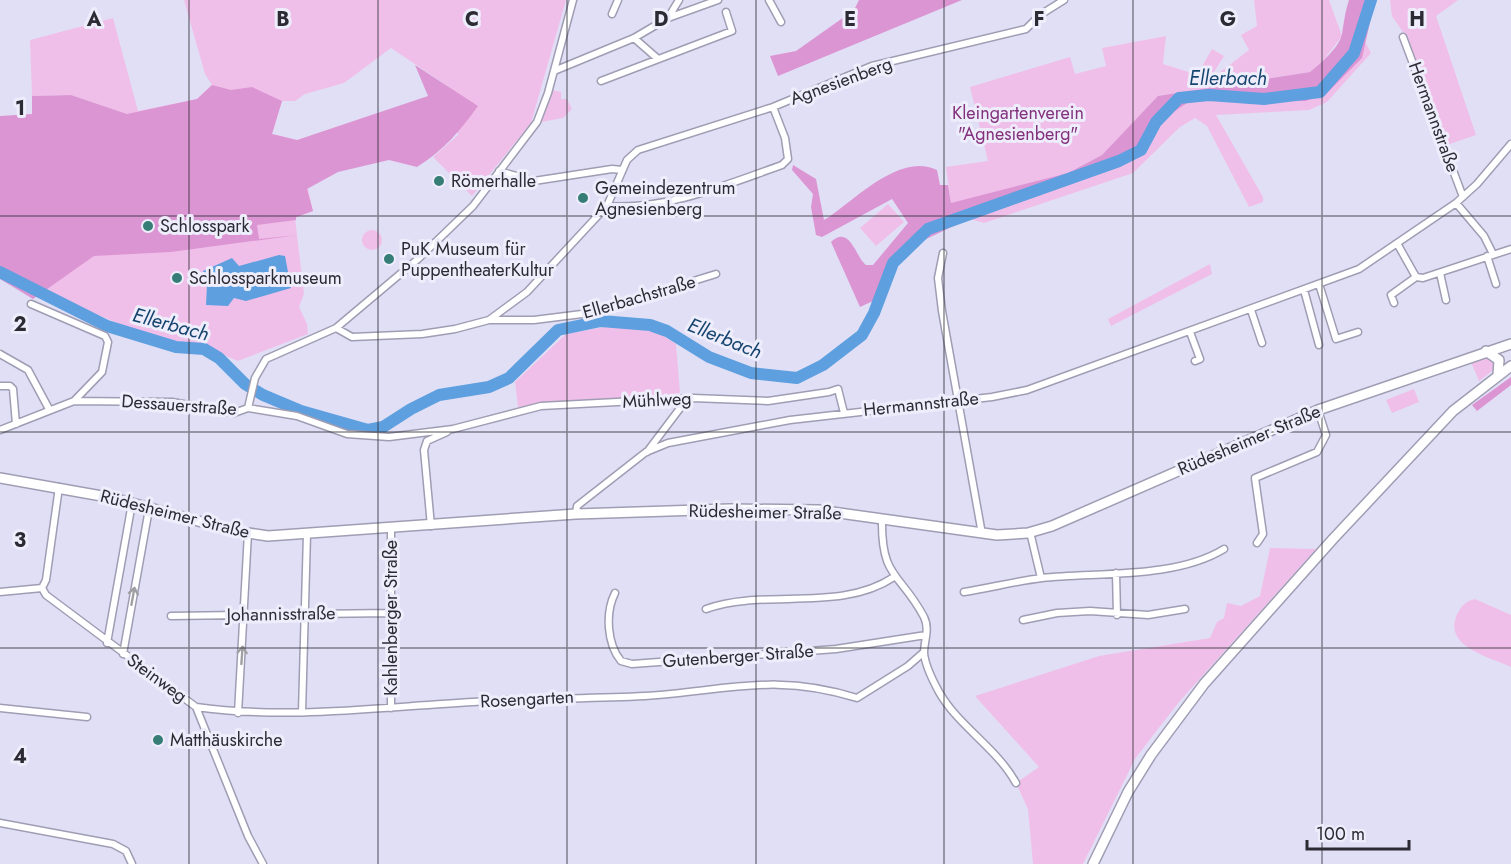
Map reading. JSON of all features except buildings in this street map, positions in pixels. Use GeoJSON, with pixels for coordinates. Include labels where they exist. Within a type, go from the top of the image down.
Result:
{"type":"FeatureCollection","features":[{"type":"Feature","properties":{"kind":"street"},"geometry":{"type":"LineString","coordinates":[[248,408],[255,378],[261,366],[274,354],[336,328],[448,231],[473,206],[537,122],[554,71],[573,0]]}},
{"type":"Feature","properties":{"kind":"street"},"geometry":{"type":"LineString","coordinates":[[612,14],[618,0]]}},
{"type":"Feature","properties":{"kind":"street"},"geometry":{"type":"LineString","coordinates":[[668,18],[679,0]]}},
{"type":"Feature","properties":{"kind":"street"},"geometry":{"type":"LineString","coordinates":[[554,71],[634,38],[668,18],[718,0]]}},
{"type":"Feature","properties":{"kind":"street"},"geometry":{"type":"LineString","coordinates":[[769,0],[782,22]]}},
{"type":"Feature","properties":{"kind":"street","name":"Agnesienberg"},"geometry":{"type":"LineString","coordinates":[[489,320],[538,282],[607,206],[622,170],[632,154],[644,147],[773,107],[872,66],[1026,29],[1040,15],[1064,0]]}},
{"type":"Feature","properties":{"kind":"street"},"geometry":{"type":"LineString","coordinates":[[601,81],[732,31],[726,12]]}},
{"type":"Feature","properties":{"kind":"street","name":"Hermannstraße"},"geometry":{"type":"LineString","coordinates":[[1403,37],[1464,197]]}},
{"type":"Feature","properties":{"kind":"street"},"geometry":{"type":"LineString","coordinates":[[634,38],[658,59]]}},
{"type":"Feature","properties":{"kind":"street"},"geometry":{"type":"LineString","coordinates":[[607,206],[652,204],[678,199],[782,165],[788,159],[788,151],[773,107]]}},
{"type":"Feature","properties":{"kind":"street","name":"Hermannstraße"},"geometry":{"type":"LineString","coordinates":[[646,452],[668,443],[844,413],[1027,390],[1190,332],[1359,269],[1398,245],[1464,197],[1511,144]]}},
{"type":"Feature","properties":{"kind":"street"},"geometry":{"type":"LineString","coordinates":[[499,171],[534,181],[612,169],[622,170]]}},
{"type":"Feature","properties":{"kind":"street"},"geometry":{"type":"LineString","coordinates":[[1456,203],[1484,236],[1496,284]]}},
{"type":"Feature","properties":{"kind":"street"},"geometry":{"type":"LineString","coordinates":[[1398,245],[1416,277]]}},
{"type":"Feature","properties":{"kind":"street"},"geometry":{"type":"LineString","coordinates":[[1394,303],[1391,295],[1416,277],[1440,273],[1511,249]]}},
{"type":"Feature","properties":{"kind":"street"},"geometry":{"type":"LineString","coordinates":[[943,253],[939,283],[982,534]]}},
{"type":"Feature","properties":{"kind":"street"},"geometry":{"type":"LineString","coordinates":[[1440,273],[1446,300]]}},
{"type":"Feature","properties":{"kind":"street","name":"Ellerbachstraße"},"geometry":{"type":"LineString","coordinates":[[489,320],[534,320],[590,314],[716,274]]}},
{"type":"Feature","properties":{"kind":"street"},"geometry":{"type":"LineString","coordinates":[[1318,284],[1336,339],[1358,332]]}},
{"type":"Feature","properties":{"kind":"street"},"geometry":{"type":"LineString","coordinates":[[1304,291],[1319,345]]}},
{"type":"Feature","properties":{"kind":"street","name":"Dessauerstraße"},"geometry":{"type":"LineString","coordinates":[[32,304],[105,336],[108,342],[102,372],[74,401]]}},
{"type":"Feature","properties":{"kind":"street"},"geometry":{"type":"LineString","coordinates":[[1251,310],[1262,343]]}},
{"type":"Feature","properties":{"kind":"street"},"geometry":{"type":"LineString","coordinates":[[336,328],[351,337],[422,334],[455,330],[489,320]]}},
{"type":"Feature","properties":{"kind":"street"},"geometry":{"type":"LineString","coordinates":[[1190,332],[1200,359],[1196,361]]}},
{"type":"Feature","properties":{"kind":"street","name":"Rüdesheimer Straße"},"geometry":{"type":"LineString","coordinates":[[0,478],[59,487],[132,503],[248,533],[307,534],[576,514],[767,508],[818,510],[982,534],[1030,532],[1063,521],[1318,411],[1511,342]]}},
{"type":"Feature","properties":{"kind":"street"},"geometry":{"type":"LineString","coordinates":[[1485,351],[1499,360],[1498,375]]}},
{"type":"Feature","properties":{"kind":"street"},"geometry":{"type":"LineString","coordinates":[[0,354],[28,370],[49,410]]}},
{"type":"Feature","properties":{"kind":"street"},"geometry":{"type":"LineString","coordinates":[[1093,864],[1128,792],[1168,730],[1197,692],[1328,544],[1453,411],[1511,366]]}},
{"type":"Feature","properties":{"kind":"street"},"geometry":{"type":"LineString","coordinates":[[0,386],[10,386],[13,389],[16,424]]}},
{"type":"Feature","properties":{"kind":"street","name":"Mühlweg"},"geometry":{"type":"LineString","coordinates":[[248,408],[297,416],[347,434],[363,437],[410,436],[453,429],[541,406],[684,398],[768,400],[829,392],[838,388],[844,413]]}},
{"type":"Feature","properties":{"kind":"street","name":"Hermannstraße"},"geometry":{"type":"LineString","coordinates":[[576,514],[577,506],[646,452],[681,407],[684,398]]}},
{"type":"Feature","properties":{"kind":"street","name":"Dessauerstraße"},"geometry":{"type":"LineString","coordinates":[[0,430],[74,401],[172,402],[234,413],[248,408]]}},
{"type":"Feature","properties":{"kind":"street"},"geometry":{"type":"LineString","coordinates":[[1257,543],[1263,534],[1255,478],[1317,452],[1326,435],[1318,411]]}},
{"type":"Feature","properties":{"kind":"street","name":"Mühlweg"},"geometry":{"type":"LineString","coordinates":[[431,526],[424,450],[427,441],[453,429]]}},
{"type":"Feature","properties":{"kind":"street"},"geometry":{"type":"LineString","coordinates":[[0,592],[42,588],[46,580],[59,487]]}},
{"type":"Feature","properties":{"kind":"street"},"geometry":{"type":"LineString","coordinates":[[107,643],[132,503]]}},
{"type":"Feature","properties":{"kind":"street"},"geometry":{"type":"LineString","coordinates":[[123,654],[149,509]]}},
{"type":"Feature","properties":{"kind":"street"},"geometry":{"type":"LineString","coordinates":[[882,519],[884,556],[894,577],[923,615],[926,635],[924,652],[940,694],[995,752],[1016,783]]}},
{"type":"Feature","properties":{"kind":"street","name":"Kahlenberger Straße"},"geometry":{"type":"LineString","coordinates":[[391,529],[391,708]]}},
{"type":"Feature","properties":{"kind":"street"},"geometry":{"type":"LineString","coordinates":[[1030,532],[1041,578]]}},
{"type":"Feature","properties":{"kind":"street"},"geometry":{"type":"LineString","coordinates":[[238,713],[248,533]]}},
{"type":"Feature","properties":{"kind":"street"},"geometry":{"type":"LineString","coordinates":[[302,712],[307,534]]}},
{"type":"Feature","properties":{"kind":"street"},"geometry":{"type":"LineString","coordinates":[[964,592],[1041,578],[1176,566],[1214,555],[1224,549]]}},
{"type":"Feature","properties":{"kind":"street"},"geometry":{"type":"LineString","coordinates":[[1116,573],[1117,615]]}},
{"type":"Feature","properties":{"kind":"street"},"geometry":{"type":"LineString","coordinates":[[706,609],[751,599],[812,600],[880,586],[894,577]]}},
{"type":"Feature","properties":{"kind":"street","name":"Steinweg"},"geometry":{"type":"LineString","coordinates":[[42,588],[46,595],[107,643],[196,707],[248,836],[263,864]]}},
{"type":"Feature","properties":{"kind":"street","name":"Gutenberger Straße"},"geometry":{"type":"LineString","coordinates":[[615,593],[610,602],[611,647],[621,661],[632,664],[836,649],[926,635]]}},
{"type":"Feature","properties":{"kind":"street"},"geometry":{"type":"LineString","coordinates":[[1023,620],[1057,613],[1090,611],[1117,615],[1148,615],[1185,609]]}},
{"type":"Feature","properties":{"kind":"street","name":"Johannisstraße"},"geometry":{"type":"LineString","coordinates":[[171,616],[245,613],[391,613]]}},
{"type":"Feature","properties":{"kind":"street","name":"Rosengarten"},"geometry":{"type":"LineString","coordinates":[[196,707],[238,713],[302,712],[526,698],[650,695],[764,683],[804,685],[857,698],[908,666],[924,652]]}},
{"type":"Feature","properties":{"kind":"street"},"geometry":{"type":"LineString","coordinates":[[0,708],[87,717]]}},
{"type":"Feature","properties":{"kind":"street"},"geometry":{"type":"LineString","coordinates":[[0,823],[113,844],[126,851],[132,864]]}},
{"type":"Feature","properties":{"kind":"green space"},"geometry":{"type":"Polygon","coordinates":[[[184,0],[566,0],[531,123],[472,196],[433,157],[458,135],[449,87],[391,48],[344,83],[305,94],[295,101],[282,101],[272,134],[297,140],[313,211],[295,218],[304,294],[299,307],[307,324],[308,334],[238,361],[200,345],[172,340],[122,325],[72,304],[6,270],[0,149],[126,114],[71,95],[32,96],[30,40],[113,18],[138,111],[197,99],[212,85],[205,74],[184,0]]]}},
{"type":"Feature","properties":{"kind":"green space","name":"Kleingartenverein \"Agnesienberg\""},"geometry":{"type":"Polygon","coordinates":[[[1254,0],[1329,0],[1342,36],[1323,61],[1310,72],[1159,96],[1102,155],[1068,173],[951,204],[946,167],[988,161],[970,87],[1070,57],[1075,74],[1106,66],[1102,48],[1166,36],[1163,64],[1211,79],[1249,50],[1241,35],[1257,26],[1254,0]]]}},
{"type":"Feature","properties":{"kind":"green space"},"geometry":{"type":"Polygon","coordinates":[[[1390,0],[1458,0],[1436,16],[1476,135],[1447,145],[1405,35],[1392,16],[1390,0]]]}},
{"type":"Feature","properties":{"kind":"green space"},"geometry":{"type":"Polygon","coordinates":[[[1364,40],[1371,53],[1327,102],[1309,110],[1216,115],[1263,197],[1263,202],[1249,207],[1207,126],[1195,118],[1180,127],[1133,173],[984,223],[970,219],[1138,156],[1167,115],[1192,100],[1230,101],[1362,58],[1364,40]]]}},
{"type":"Feature","properties":{"kind":"green space"},"geometry":{"type":"Polygon","coordinates":[[[1212,49],[1224,56],[1211,77],[1200,70],[1212,49]]]}},
{"type":"Feature","properties":{"kind":"green space"},"geometry":{"type":"Polygon","coordinates":[[[552,90],[561,92],[561,99],[567,99],[572,109],[563,118],[541,122],[552,90]]]}},
{"type":"Feature","properties":{"kind":"green space"},"geometry":{"type":"Polygon","coordinates":[[[888,204],[904,222],[876,246],[860,228],[888,204]]]}},
{"type":"Feature","properties":{"kind":"green space"},"geometry":{"type":"Polygon","coordinates":[[[368,230],[376,230],[382,236],[382,244],[376,250],[368,250],[362,244],[362,236],[368,230]]]}},
{"type":"Feature","properties":{"kind":"green space"},"geometry":{"type":"Polygon","coordinates":[[[1210,264],[1212,274],[1111,326],[1108,319],[1210,264]]]}},
{"type":"Feature","properties":{"kind":"green space"},"geometry":{"type":"Polygon","coordinates":[[[615,325],[659,333],[676,344],[680,392],[676,397],[518,407],[515,382],[566,334],[615,325]]]}},
{"type":"Feature","properties":{"kind":"green space"},"geometry":{"type":"Polygon","coordinates":[[[1485,357],[1494,360],[1496,368],[1479,381],[1471,362],[1485,357]]]}},
{"type":"Feature","properties":{"kind":"green space"},"geometry":{"type":"Polygon","coordinates":[[[1414,389],[1419,402],[1392,413],[1386,400],[1414,389]]]}},
{"type":"Feature","properties":{"kind":"green space"},"geometry":{"type":"Polygon","coordinates":[[[1270,548],[1316,549],[1179,702],[1135,759],[1083,864],[1033,864],[1028,809],[1016,783],[1039,767],[975,696],[1099,656],[1210,638],[1217,622],[1224,618],[1227,603],[1241,606],[1260,596],[1270,548]]]}},
{"type":"Feature","properties":{"kind":"green space"},"geometry":{"type":"Polygon","coordinates":[[[1475,599],[1511,615],[1511,667],[1471,650],[1457,636],[1454,627],[1456,617],[1461,607],[1475,599]]]}},
{"type":"Feature","properties":{"kind":"shaded area"},"geometry":{"type":"Polygon","coordinates":[[[859,0],[962,0],[778,76],[770,56],[796,51],[854,10],[859,0]]]}},
{"type":"Feature","properties":{"kind":"shaded area"},"geometry":{"type":"Polygon","coordinates":[[[1349,0],[1375,0],[1362,58],[1328,92],[1306,101],[1192,100],[1167,116],[1138,156],[987,210],[920,242],[891,273],[886,295],[860,307],[831,242],[843,237],[852,244],[866,265],[873,265],[908,223],[892,199],[822,237],[816,235],[811,207],[813,194],[792,170],[793,165],[816,179],[824,220],[877,182],[907,167],[922,166],[937,170],[940,185],[948,185],[951,203],[1068,173],[1102,155],[1158,96],[1310,72],[1337,45],[1342,34],[1349,0]]]}},
{"type":"Feature","properties":{"kind":"shaded area","name":"Schlosspark"},"geometry":{"type":"Polygon","coordinates":[[[415,65],[478,106],[451,140],[417,167],[389,160],[338,172],[307,189],[313,211],[296,217],[296,220],[257,225],[259,239],[298,235],[171,252],[94,256],[33,299],[0,279],[0,116],[32,114],[32,96],[71,95],[127,114],[197,99],[212,85],[231,90],[252,87],[282,101],[272,134],[297,140],[428,96],[415,65]]]}},
{"type":"Feature","properties":{"kind":"shaded area"},"geometry":{"type":"Polygon","coordinates":[[[1511,377],[1511,385],[1477,411],[1472,405],[1511,377]]]}},
{"type":"Feature","properties":{"kind":"water"},"geometry":{"type":"Polygon","coordinates":[[[279,255],[285,256],[291,288],[246,301],[234,298],[228,306],[206,305],[207,285],[203,271],[232,258],[239,266],[279,255]]]}},
{"type":"Feature","properties":{"kind":"waterway","name":"Ellerbach"},"geometry":{"type":"LineString","coordinates":[[0,272],[107,326],[176,347],[204,349],[219,358],[245,384],[263,395],[301,411],[368,430],[383,427],[439,395],[489,387],[509,378],[558,330],[601,321],[650,325],[667,331],[709,357],[751,373],[797,378],[823,365],[862,335],[874,313],[893,263],[928,229],[1119,161],[1141,150],[1156,122],[1179,98],[1209,95],[1264,99],[1320,92],[1354,53],[1371,0]]}},
{"type":"Feature","properties":{"kind":"place","name":"Römerhalle"},"geometry":{"type":"Point","coordinates":[439,181]}},
{"type":"Feature","properties":{"kind":"place","name":"Gemeindezentrum Agnesienberg"},"geometry":{"type":"Point","coordinates":[583,198]}},
{"type":"Feature","properties":{"kind":"place","name":"Schlosspark"},"geometry":{"type":"Point","coordinates":[148,226]}},
{"type":"Feature","properties":{"kind":"place","name":"PuK Museum für PuppentheaterKultur"},"geometry":{"type":"Point","coordinates":[389,259]}},
{"type":"Feature","properties":{"kind":"place","name":"Schlossparkmuseum"},"geometry":{"type":"Point","coordinates":[177,278]}},
{"type":"Feature","properties":{"kind":"place","name":"Matthäuskirche"},"geometry":{"type":"Point","coordinates":[158,740]}}]}
